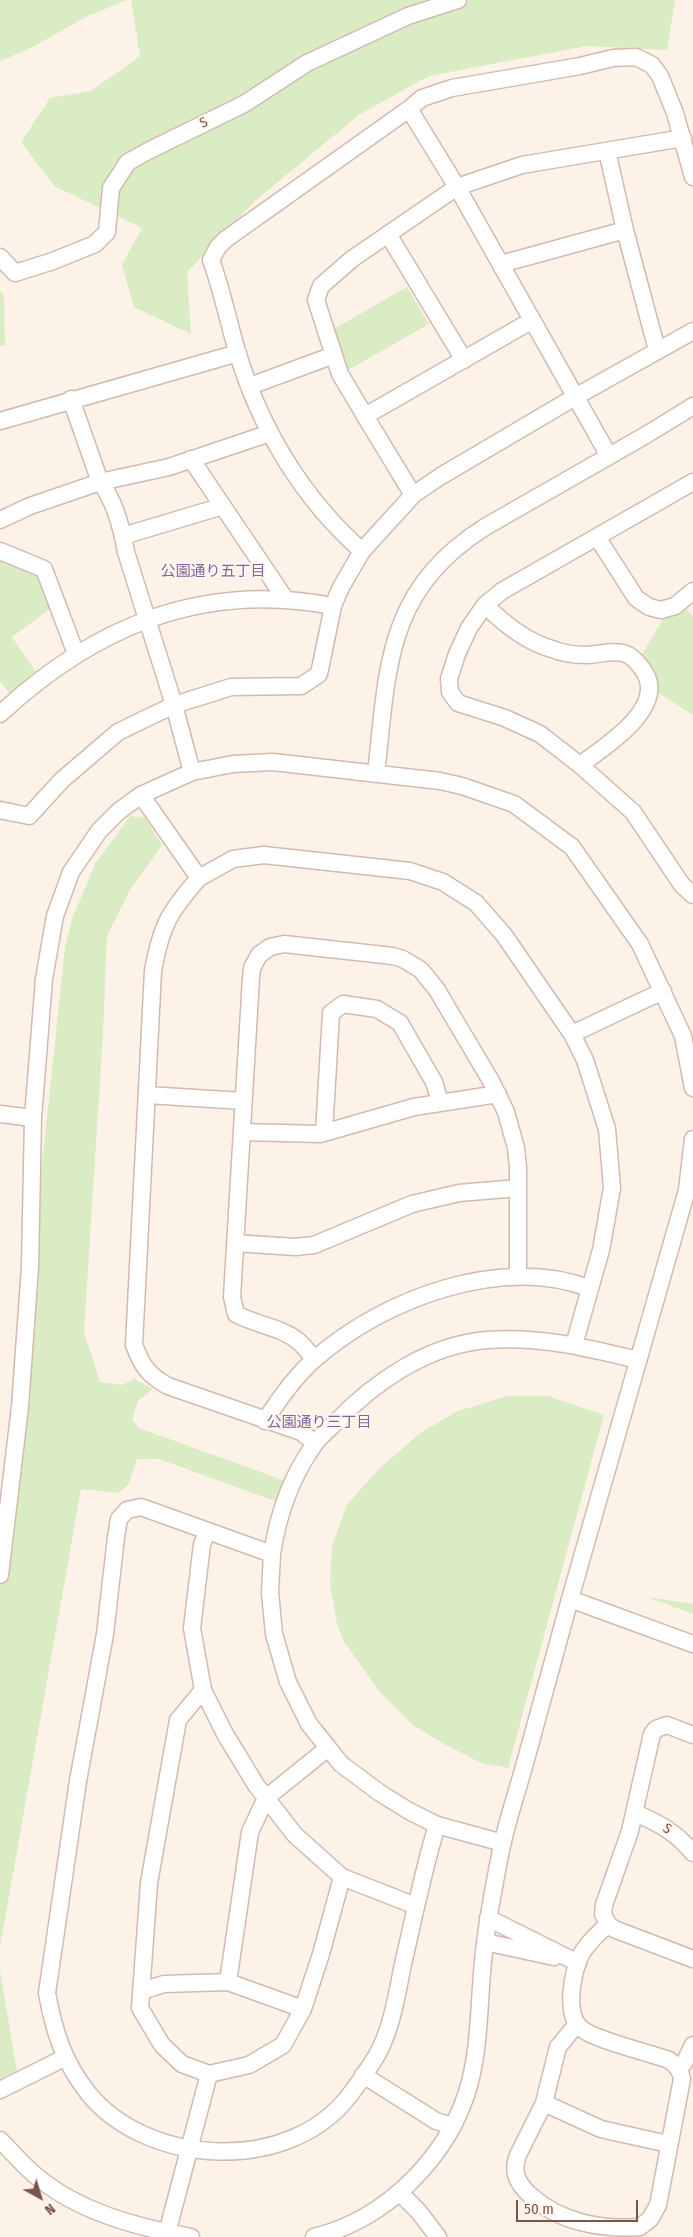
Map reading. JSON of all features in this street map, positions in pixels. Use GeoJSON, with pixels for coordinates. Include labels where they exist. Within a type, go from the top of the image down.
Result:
{"type":"FeatureCollection","features":[{"type":"Feature","properties":{"kind":"street","name":"S"},"geometry":{"type":"LineString","coordinates":[[0,257],[15,273],[53,261],[95,244],[106,232],[111,188],[128,162],[244,104],[308,63],[408,16],[458,0]]}},
{"type":"Feature","properties":{"kind":"street"},"geometry":{"type":"LineString","coordinates":[[362,551],[330,521],[308,496],[270,433],[238,353],[211,260],[218,247],[422,98],[452,88],[580,66],[613,58],[636,57],[652,65],[660,76],[683,138],[693,176]]}},
{"type":"Feature","properties":{"kind":"street"},"geometry":{"type":"LineString","coordinates":[[409,109],[457,187],[608,456]]}},
{"type":"Feature","properties":{"kind":"street"},"geometry":{"type":"LineString","coordinates":[[413,495],[340,374],[316,300],[321,286],[352,258],[457,187],[522,165],[683,138]]}},
{"type":"Feature","properties":{"kind":"street"},"geometry":{"type":"LineString","coordinates":[[607,151],[625,230],[657,350]]}},
{"type":"Feature","properties":{"kind":"street"},"geometry":{"type":"LineString","coordinates":[[500,264],[625,230]]}},
{"type":"Feature","properties":{"kind":"street"},"geometry":{"type":"LineString","coordinates":[[388,234],[464,360]]}},
{"type":"Feature","properties":{"kind":"street"},"geometry":{"type":"LineString","coordinates":[[365,416],[531,320]]}},
{"type":"Feature","properties":{"kind":"street"},"geometry":{"type":"LineString","coordinates":[[0,810],[29,816],[62,780],[118,732],[174,705],[231,687],[301,686],[319,674],[333,606],[340,589],[362,551],[413,495],[441,476],[575,397],[657,350],[693,332]]}},
{"type":"Feature","properties":{"kind":"street"},"geometry":{"type":"LineString","coordinates":[[0,421],[238,353]]}},
{"type":"Feature","properties":{"kind":"street"},"geometry":{"type":"LineString","coordinates":[[250,386],[334,355]]}},
{"type":"Feature","properties":{"kind":"street"},"geometry":{"type":"LineString","coordinates":[[71,400],[100,482],[107,492],[123,536],[126,552],[174,705],[192,772]]}},
{"type":"Feature","properties":{"kind":"street"},"geometry":{"type":"LineString","coordinates":[[376,774],[388,672],[394,642],[408,606],[425,580],[443,560],[472,535],[693,406]]}},
{"type":"Feature","properties":{"kind":"street"},"geometry":{"type":"LineString","coordinates":[[0,520],[30,506],[100,482],[168,467],[270,433]]}},
{"type":"Feature","properties":{"kind":"street"},"geometry":{"type":"LineString","coordinates":[[191,459],[286,600]]}},
{"type":"Feature","properties":{"kind":"street"},"geometry":{"type":"LineString","coordinates":[[693,482],[502,591],[485,605],[469,628],[457,654],[449,679],[450,692],[458,703],[505,718],[540,734],[580,765],[633,812],[682,885],[693,895]]}},
{"type":"Feature","properties":{"kind":"street"},"geometry":{"type":"LineString","coordinates":[[123,536],[223,506]]}},
{"type":"Feature","properties":{"kind":"street"},"geometry":{"type":"LineString","coordinates":[[597,537],[636,598],[649,607],[661,610],[675,606],[693,591]]}},
{"type":"Feature","properties":{"kind":"street"},"geometry":{"type":"LineString","coordinates":[[0,551],[44,569],[76,654]]}},
{"type":"Feature","properties":{"kind":"street"},"geometry":{"type":"LineString","coordinates":[[0,714],[44,676],[76,654],[146,619],[198,605],[248,599],[286,600],[333,606]]}},
{"type":"Feature","properties":{"kind":"street"},"geometry":{"type":"LineString","coordinates":[[485,605],[515,630],[550,649],[587,655],[606,651],[626,654],[642,666],[649,679],[650,692],[636,721],[580,765]]}},
{"type":"Feature","properties":{"kind":"street"},"geometry":{"type":"LineString","coordinates":[[0,1575],[20,1407],[30,1277],[34,1118],[44,979],[55,916],[71,872],[99,831],[119,811],[141,795],[192,772],[233,764],[273,762],[462,786],[514,804],[572,847],[640,944],[683,1036],[693,1088]]}},
{"type":"Feature","properties":{"kind":"street"},"geometry":{"type":"LineString","coordinates":[[141,795],[199,878]]}},
{"type":"Feature","properties":{"kind":"street"},"geometry":{"type":"LineString","coordinates":[[314,1444],[301,1432],[265,1421],[152,1377],[141,1361],[134,1345],[153,971],[158,943],[166,920],[199,878],[233,859],[264,855],[410,871],[443,882],[476,904],[504,935],[572,1034],[586,1060],[607,1129],[612,1188],[606,1228],[574,1344]]}},
{"type":"Feature","properties":{"kind":"street"},"geometry":{"type":"LineString","coordinates":[[315,1359],[297,1340],[279,1330],[249,1321],[236,1314],[232,1297],[252,968],[259,955],[270,947],[284,944],[392,956],[415,965],[437,990],[498,1094],[516,1148],[518,1276]]}},
{"type":"Feature","properties":{"kind":"street"},"geometry":{"type":"LineString","coordinates":[[572,1034],[663,991]]}},
{"type":"Feature","properties":{"kind":"street"},"geometry":{"type":"LineString","coordinates":[[324,1133],[331,1013],[343,1004],[377,1009],[400,1022],[434,1082],[440,1102]]}},
{"type":"Feature","properties":{"kind":"street"},"geometry":{"type":"LineString","coordinates":[[242,1132],[300,1135],[324,1133],[397,1111],[440,1102],[498,1094]]}},
{"type":"Feature","properties":{"kind":"street"},"geometry":{"type":"LineString","coordinates":[[147,1095],[244,1101]]}},
{"type":"Feature","properties":{"kind":"street"},"geometry":{"type":"LineString","coordinates":[[0,1114],[34,1118]]}},
{"type":"Feature","properties":{"kind":"street"},"geometry":{"type":"LineString","coordinates":[[314,2237],[340,2229],[356,2221],[400,2193],[428,2164],[453,2126],[463,2104],[475,2059],[488,1918],[503,1843],[638,1360],[688,1205],[687,1190],[693,1139]]}},
{"type":"Feature","properties":{"kind":"street"},"geometry":{"type":"LineString","coordinates":[[235,1243],[295,1247],[314,1245],[412,1204],[459,1193],[518,1188]]}},
{"type":"Feature","properties":{"kind":"street"},"geometry":{"type":"LineString","coordinates":[[265,1421],[284,1394],[315,1359],[364,1324],[413,1300],[470,1282],[518,1276],[550,1278],[589,1288]]}},
{"type":"Feature","properties":{"kind":"street"},"geometry":{"type":"LineString","coordinates":[[503,1843],[437,1825],[380,1794],[341,1764],[309,1724],[288,1682],[274,1634],[270,1592],[272,1554],[280,1516],[288,1493],[314,1444],[352,1404],[372,1388],[401,1369],[432,1354],[455,1346],[486,1340],[543,1340],[574,1344],[638,1360]]}},
{"type":"Feature","properties":{"kind":"street"},"geometry":{"type":"LineString","coordinates":[[272,1554],[141,1507],[127,1510],[119,1519],[105,1634],[78,1781],[47,1992],[53,2025],[64,2058],[88,2093],[123,2124],[153,2138],[189,2149],[227,2152],[268,2147],[304,2132],[323,2120],[349,2096],[377,2054],[392,2014],[425,1864],[437,1825]]}},
{"type":"Feature","properties":{"kind":"street"},"geometry":{"type":"LineString","coordinates":[[208,1531],[202,1544],[192,1628],[202,1690],[226,1734],[266,1798],[295,1835],[342,1877],[416,1906]]}},
{"type":"Feature","properties":{"kind":"street"},"geometry":{"type":"LineString","coordinates":[[570,1599],[693,1644]]}},
{"type":"Feature","properties":{"kind":"street"},"geometry":{"type":"LineString","coordinates":[[202,1690],[178,1720],[149,1883],[140,2008],[162,2045],[182,2064],[209,2074],[249,2065],[284,2045],[303,2009],[321,1954],[342,1877]]}},
{"type":"Feature","properties":{"kind":"street"},"geometry":{"type":"LineString","coordinates":[[693,1735],[667,1725],[656,1729],[652,1734],[635,1813],[604,1905],[604,1914],[608,1924],[614,1929],[693,1960]]}},
{"type":"Feature","properties":{"kind":"street"},"geometry":{"type":"LineString","coordinates":[[228,1982],[250,1832],[266,1798],[328,1748]]}},
{"type":"Feature","properties":{"kind":"street","name":"S"},"geometry":{"type":"LineString","coordinates":[[635,1813],[667,1827],[683,1840],[693,1853]]}},
{"type":"Feature","properties":{"kind":"street"},"geometry":{"type":"LineString","coordinates":[[488,1918],[578,1963]]}},
{"type":"Feature","properties":{"kind":"street"},"geometry":{"type":"LineString","coordinates":[[577,2024],[558,2047],[544,2103],[515,2164],[515,2173],[522,2188],[549,2210],[586,2224],[640,2227],[646,2231],[658,2205],[668,2144],[682,2088],[681,2073],[669,2060],[588,2033],[577,2024],[573,2010],[572,1991],[578,1963],[582,1953],[608,1924]]}},
{"type":"Feature","properties":{"kind":"street"},"geometry":{"type":"LineString","coordinates":[[486,1942],[578,1963]]}},
{"type":"Feature","properties":{"kind":"street"},"geometry":{"type":"LineString","coordinates":[[141,1991],[164,1984],[228,1982],[303,2009]]}},
{"type":"Feature","properties":{"kind":"street"},"geometry":{"type":"LineString","coordinates":[[678,2068],[684,2064],[693,2045]]}},
{"type":"Feature","properties":{"kind":"street"},"geometry":{"type":"LineString","coordinates":[[0,2090],[64,2058]]}},
{"type":"Feature","properties":{"kind":"street"},"geometry":{"type":"LineString","coordinates":[[0,2140],[36,2176],[78,2204],[142,2227],[180,2236],[189,2149],[209,2074]]}},
{"type":"Feature","properties":{"kind":"street"},"geometry":{"type":"LineString","coordinates":[[363,2075],[436,2121],[453,2126]]}},
{"type":"Feature","properties":{"kind":"street"},"geometry":{"type":"LineString","coordinates":[[544,2103],[601,2129],[668,2144]]}},
{"type":"Feature","properties":{"kind":"street"},"geometry":{"type":"LineString","coordinates":[[400,2193],[419,2212],[438,2237]]}},
{"type":"Feature","properties":{"kind":"green space"},"geometry":{"type":"Polygon","coordinates":[[[0,0],[127,0],[86,17],[29,49],[0,61],[0,0]]]}},
{"type":"Feature","properties":{"kind":"green space"},"geometry":{"type":"Polygon","coordinates":[[[131,0],[675,0],[667,50],[587,46],[429,76],[360,114],[255,201],[187,272],[191,334],[134,307],[122,265],[142,228],[54,186],[21,142],[50,98],[91,91],[140,56],[131,0]]]}},
{"type":"Feature","properties":{"kind":"green space"},"geometry":{"type":"Polygon","coordinates":[[[407,287],[429,324],[343,373],[332,330],[407,287]]]}},
{"type":"Feature","properties":{"kind":"green space"},"geometry":{"type":"Polygon","coordinates":[[[0,290],[4,296],[5,346],[0,346],[0,290]]]}},
{"type":"Feature","properties":{"kind":"green space"},"geometry":{"type":"Polygon","coordinates":[[[0,559],[37,574],[50,609],[12,637],[36,672],[10,694],[0,681],[0,559]]]}},
{"type":"Feature","properties":{"kind":"green space"},"geometry":{"type":"Polygon","coordinates":[[[684,606],[693,616],[693,715],[657,692],[654,679],[640,658],[664,617],[684,606]]]}},
{"type":"Feature","properties":{"kind":"green space"},"geometry":{"type":"Polygon","coordinates":[[[130,816],[145,818],[162,845],[130,890],[107,936],[103,1034],[84,1332],[100,1382],[122,1385],[135,1379],[153,1389],[138,1401],[132,1419],[139,1428],[288,1482],[280,1503],[159,1459],[137,1459],[128,1485],[118,1493],[81,1489],[0,1947],[0,1558],[65,948],[72,919],[95,864],[130,816]]]}},
{"type":"Feature","properties":{"kind":"green space"},"geometry":{"type":"Polygon","coordinates":[[[508,1396],[548,1396],[604,1415],[508,1768],[481,1763],[444,1744],[413,1725],[381,1693],[344,1642],[337,1624],[330,1584],[332,1546],[347,1505],[377,1471],[420,1433],[458,1411],[508,1396]]]}},
{"type":"Feature","properties":{"kind":"green space"},"geometry":{"type":"Polygon","coordinates":[[[647,1597],[693,1604],[693,1614],[647,1597]]]}},
{"type":"Feature","properties":{"kind":"green space"},"geometry":{"type":"Polygon","coordinates":[[[0,1970],[17,2071],[0,2080],[0,1970]]]}},
{"type":"Feature","properties":{"kind":"district","name":"公園通り五丁目"},"geometry":{"type":"Point","coordinates":[213,572]}},
{"type":"Feature","properties":{"kind":"district","name":"公園通り三丁目"},"geometry":{"type":"Point","coordinates":[319,1423]}}]}
